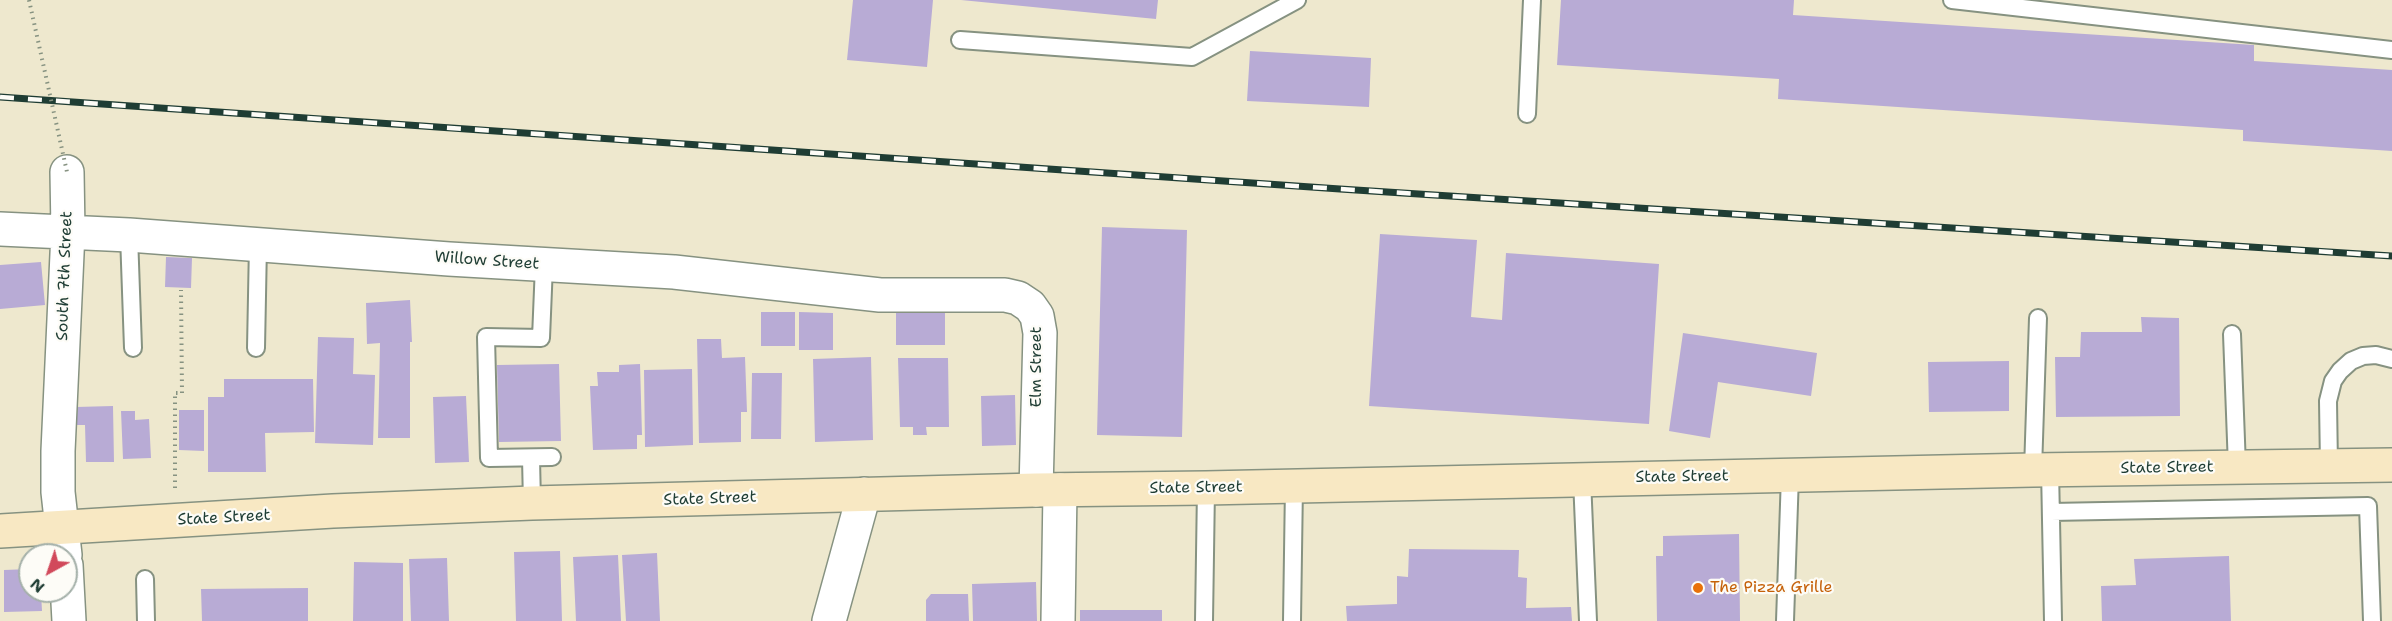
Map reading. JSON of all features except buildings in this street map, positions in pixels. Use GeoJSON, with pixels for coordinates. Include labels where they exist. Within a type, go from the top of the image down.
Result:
{"type":"FeatureCollection","features":[{"type":"Feature","properties":{"kind":"main road","name":"State Street"},"geometry":{"type":"LineString","coordinates":[[0,531],[63,541],[333,511],[532,503],[1582,479],[2392,465]]}},
{"type":"Feature","properties":{"kind":"street","name":"South 7th Street"},"geometry":{"type":"LineString","coordinates":[[63,541],[58,492],[58,452],[68,232],[67,172]]}},
{"type":"Feature","properties":{"kind":"street","name":"Willow Street"},"geometry":{"type":"LineString","coordinates":[[0,229],[129,235],[544,265],[674,272],[880,295],[974,295]]}},
{"type":"Feature","properties":{"kind":"street","name":"Elm Street"},"geometry":{"type":"LineString","coordinates":[[974,295],[1005,295],[1018,298],[1030,306],[1037,316],[1040,333],[1048,490],[1058,621]]}},
{"type":"Feature","properties":{"kind":"street"},"geometry":{"type":"LineString","coordinates":[[829,621],[864,494]]}},
{"type":"Feature","properties":{"kind":"street"},"geometry":{"type":"LineString","coordinates":[[68,603],[69,621]]}},
{"type":"Feature","properties":{"kind":"lane"},"geometry":{"type":"LineString","coordinates":[[960,40],[1192,57],[1297,0]]}},
{"type":"Feature","properties":{"kind":"lane"},"geometry":{"type":"LineString","coordinates":[[1527,114],[1532,0]]}},
{"type":"Feature","properties":{"kind":"lane"},"geometry":{"type":"LineString","coordinates":[[1952,0],[2392,50]]}},
{"type":"Feature","properties":{"kind":"lane"},"geometry":{"type":"LineString","coordinates":[[129,235],[133,348]]}},
{"type":"Feature","properties":{"kind":"lane"},"geometry":{"type":"LineString","coordinates":[[255,348],[258,244]]}},
{"type":"Feature","properties":{"kind":"lane"},"geometry":{"type":"LineString","coordinates":[[544,265],[541,338],[486,337],[489,458],[552,457]]}},
{"type":"Feature","properties":{"kind":"lane"},"geometry":{"type":"LineString","coordinates":[[2038,318],[2042,470],[2051,512],[2053,621]]}},
{"type":"Feature","properties":{"kind":"lane"},"geometry":{"type":"LineString","coordinates":[[2232,334],[2237,467]]}},
{"type":"Feature","properties":{"kind":"lane"},"geometry":{"type":"LineString","coordinates":[[2329,466],[2328,401],[2333,381],[2340,370],[2351,361],[2363,356],[2376,355],[2392,359]]}},
{"type":"Feature","properties":{"kind":"lane"},"geometry":{"type":"LineString","coordinates":[[531,458],[532,503]]}},
{"type":"Feature","properties":{"kind":"lane"},"geometry":{"type":"LineString","coordinates":[[1785,621],[1790,475]]}},
{"type":"Feature","properties":{"kind":"lane"},"geometry":{"type":"LineString","coordinates":[[1582,479],[1588,621]]}},
{"type":"Feature","properties":{"kind":"lane"},"geometry":{"type":"LineString","coordinates":[[1292,621],[1294,485]]}},
{"type":"Feature","properties":{"kind":"lane"},"geometry":{"type":"LineString","coordinates":[[1204,621],[1206,488]]}},
{"type":"Feature","properties":{"kind":"lane"},"geometry":{"type":"LineString","coordinates":[[2051,512],[2368,506],[2372,621]]}},
{"type":"Feature","properties":{"kind":"lane"},"geometry":{"type":"LineString","coordinates":[[145,579],[146,621]]}},
{"type":"Feature","properties":{"kind":"path"},"geometry":{"type":"LineString","coordinates":[[29,0],[67,172]]}},
{"type":"Feature","properties":{"kind":"path"},"geometry":{"type":"LineString","coordinates":[[175,489],[175,393],[182,393],[181,290]]}},
{"type":"Feature","properties":{"kind":"railway"},"geometry":{"type":"LineString","coordinates":[[0,97],[1340,189],[2392,256]]}},
{"type":"Feature","properties":{"kind":"place","name":"The Pizza Grille"},"geometry":{"type":"Point","coordinates":[1698,588]}}]}
